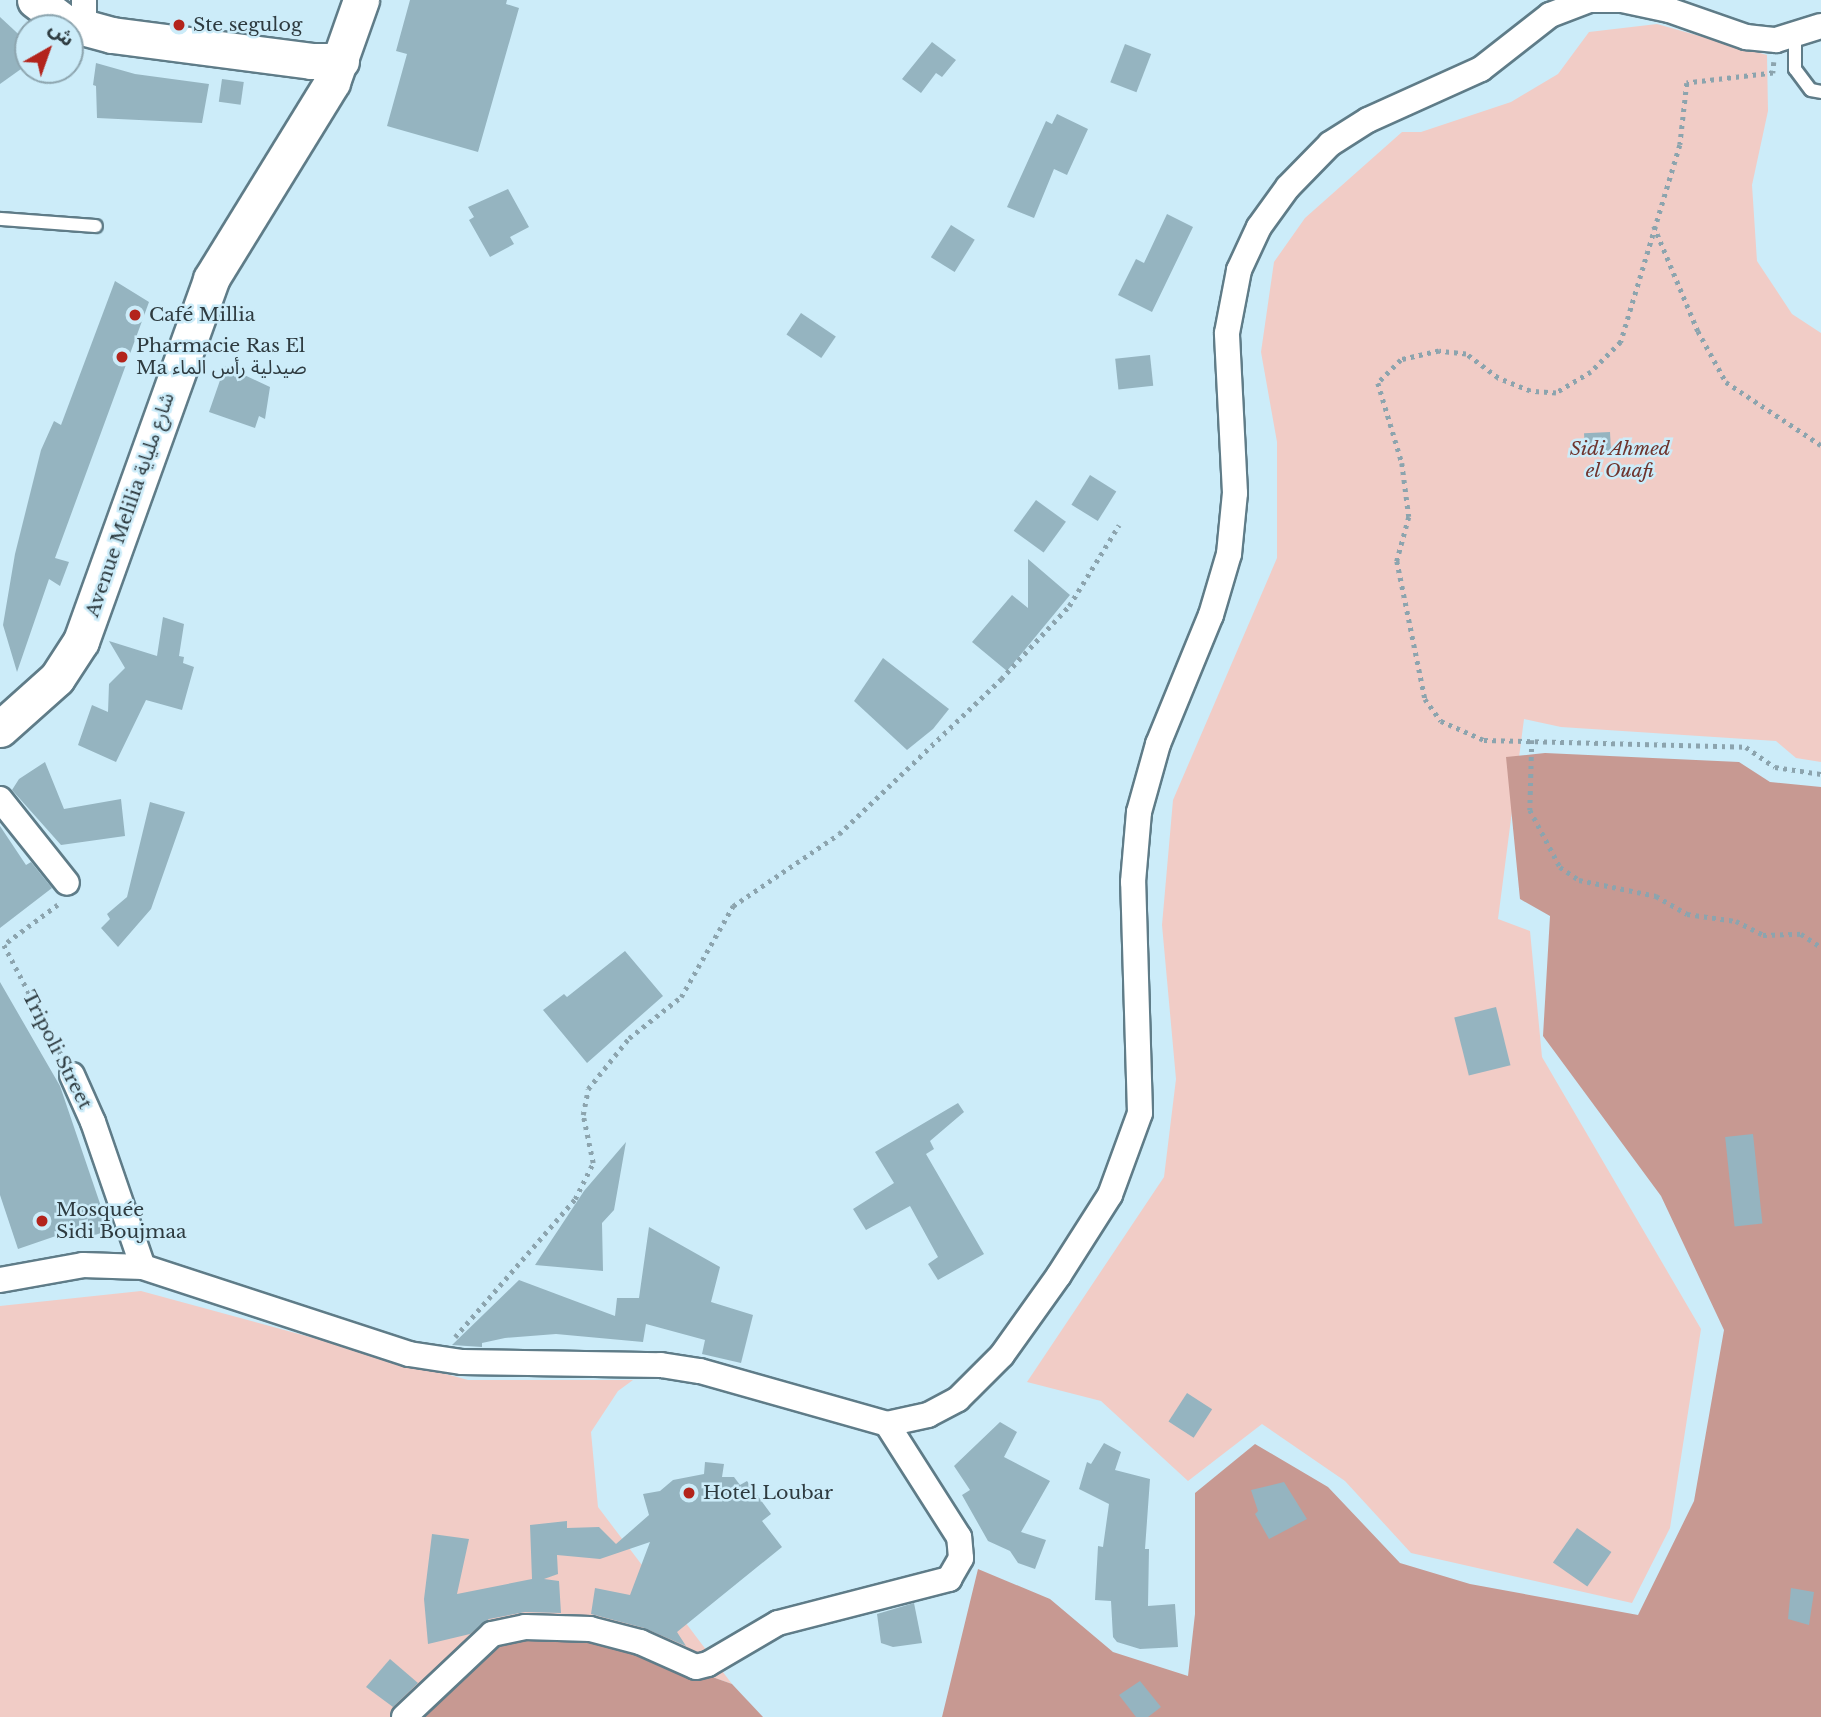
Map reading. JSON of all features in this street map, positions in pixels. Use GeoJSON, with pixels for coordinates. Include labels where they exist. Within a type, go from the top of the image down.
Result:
{"type":"FeatureCollection","features":[{"type":"Feature","properties":{"kind":"street"},"geometry":{"type":"LineString","coordinates":[[35,0],[53,14]]}},
{"type":"Feature","properties":{"kind":"street","name":"Avenue Melilia شارع ملياية"},"geometry":{"type":"LineString","coordinates":[[0,729],[57,678],[81,641],[211,279],[307,126],[341,61],[361,0]]}},
{"type":"Feature","properties":{"kind":"street"},"geometry":{"type":"LineString","coordinates":[[0,1280],[83,1265],[143,1267],[363,1341],[436,1358],[661,1365],[700,1371],[887,1424],[928,1415],[958,1399],[1002,1355],[1035,1313],[1103,1206],[1129,1152],[1140,1113],[1133,882],[1139,812],[1158,744],[1211,615],[1229,554],[1235,493],[1227,333],[1239,270],[1259,227],[1288,187],[1330,144],[1368,120],[1481,69],[1550,15],[1589,1],[1622,1],[1669,10],[1746,37],[1776,40],[1821,26]]}},
{"type":"Feature","properties":{"kind":"street"},"geometry":{"type":"LineString","coordinates":[[84,15],[311,61],[341,61]]}},
{"type":"Feature","properties":{"kind":"street"},"geometry":{"type":"LineString","coordinates":[[0,799],[67,883]]}},
{"type":"Feature","properties":{"kind":"street","name":"Tripoli Street"},"geometry":{"type":"LineString","coordinates":[[72,1075],[93,1122],[143,1267]]}},
{"type":"Feature","properties":{"kind":"street"},"geometry":{"type":"LineString","coordinates":[[404,1717],[492,1634],[526,1627],[590,1629],[640,1642],[696,1667],[708,1664],[778,1623],[949,1579],[961,1558],[959,1537],[887,1424]]}},
{"type":"Feature","properties":{"kind":"lane"},"geometry":{"type":"LineString","coordinates":[[1795,36],[1795,69],[1811,90],[1821,92]]}},
{"type":"Feature","properties":{"kind":"lane"},"geometry":{"type":"LineString","coordinates":[[0,219],[96,226]]}},
{"type":"Feature","properties":{"kind":"path"},"geometry":{"type":"LineString","coordinates":[[1773,73],[1687,83],[1680,145],[1621,341],[1591,372],[1556,393],[1530,391],[1498,378],[1466,354],[1439,351],[1401,360],[1378,383],[1402,463],[1409,517],[1396,561],[1425,699],[1441,722],[1484,740],[1746,747],[1775,767],[1821,774]]}},
{"type":"Feature","properties":{"kind":"path"},"geometry":{"type":"LineString","coordinates":[[1654,225],[1698,331],[1726,382],[1821,445]]}},
{"type":"Feature","properties":{"kind":"path"},"geometry":{"type":"LineString","coordinates":[[436,1358],[520,1268],[575,1199],[593,1163],[583,1115],[588,1089],[629,1038],[681,997],[733,906],[839,834],[1001,679],[1069,606],[1119,525]]}},
{"type":"Feature","properties":{"kind":"path"},"geometry":{"type":"LineString","coordinates":[[1532,740],[1530,810],[1560,867],[1578,880],[1656,896],[1687,914],[1736,921],[1763,935],[1801,934],[1821,947]]}},
{"type":"Feature","properties":{"kind":"path","name":"Tripoli Street"},"geometry":{"type":"LineString","coordinates":[[67,883],[61,902],[4,945],[72,1075]]}},
{"type":"Feature","properties":{"kind":"green space","name":"Sidi Ahmed el Ouafi"},"geometry":{"type":"Polygon","coordinates":[[[1657,24],[1767,55],[1768,111],[1752,185],[1757,261],[1792,314],[1821,333],[1821,762],[1796,758],[1776,741],[1561,727],[1524,719],[1498,919],[1530,931],[1542,1057],[1701,1329],[1670,1528],[1632,1603],[1411,1553],[1345,1481],[1262,1424],[1188,1481],[1101,1401],[1027,1382],[1164,1177],[1176,1079],[1162,925],[1173,800],[1277,558],[1277,442],[1261,352],[1274,262],[1305,218],[1402,132],[1421,132],[1511,102],[1558,74],[1589,32],[1657,24]]]}},
{"type":"Feature","properties":{"kind":"green space"},"geometry":{"type":"Polygon","coordinates":[[[141,1291],[468,1380],[633,1380],[618,1391],[591,1432],[598,1507],[732,1684],[611,1641],[417,1717],[0,1717],[0,1306],[141,1291]]]}},
{"type":"Feature","properties":{"kind":"shaded area"},"geometry":{"type":"Polygon","coordinates":[[[1545,753],[1739,762],[1770,782],[1821,787],[1821,1717],[942,1717],[978,1569],[1050,1599],[1113,1652],[1188,1676],[1195,1614],[1195,1493],[1255,1444],[1328,1487],[1400,1563],[1470,1584],[1638,1615],[1694,1501],[1724,1330],[1661,1196],[1543,1036],[1550,916],[1520,899],[1506,757],[1545,753]]]}},
{"type":"Feature","properties":{"kind":"shaded area"},"geometry":{"type":"Polygon","coordinates":[[[509,1637],[611,1641],[732,1684],[763,1717],[417,1717],[509,1637]]]}},
{"type":"Feature","properties":{"kind":"building"},"geometry":{"type":"Polygon","coordinates":[[[410,0],[507,0],[506,4],[519,8],[478,152],[387,126],[407,54],[396,51],[410,0]]]}},
{"type":"Feature","properties":{"kind":"building"},"geometry":{"type":"Polygon","coordinates":[[[0,17],[14,30],[14,74],[0,84],[0,17]]]}},
{"type":"Feature","properties":{"kind":"building"},"geometry":{"type":"Polygon","coordinates":[[[932,42],[956,60],[942,77],[936,73],[921,93],[902,79],[932,42]]]}},
{"type":"Feature","properties":{"kind":"building"},"geometry":{"type":"Polygon","coordinates":[[[1125,44],[1151,54],[1136,92],[1110,82],[1125,44]]]}},
{"type":"Feature","properties":{"kind":"building"},"geometry":{"type":"Polygon","coordinates":[[[96,63],[135,74],[209,84],[202,123],[97,118],[96,86],[93,85],[96,63]]]}},
{"type":"Feature","properties":{"kind":"building"},"geometry":{"type":"Polygon","coordinates":[[[222,79],[244,82],[241,105],[219,102],[222,79]]]}},
{"type":"Feature","properties":{"kind":"building"},"geometry":{"type":"Polygon","coordinates":[[[1057,114],[1088,129],[1067,175],[1054,169],[1034,218],[1007,207],[1046,121],[1052,124],[1057,114]]]}},
{"type":"Feature","properties":{"kind":"building"},"geometry":{"type":"Polygon","coordinates":[[[508,189],[529,227],[510,237],[514,244],[490,257],[469,220],[474,217],[468,207],[508,189]]]}},
{"type":"Feature","properties":{"kind":"building"},"geometry":{"type":"Polygon","coordinates":[[[1167,214],[1193,227],[1152,312],[1118,295],[1136,259],[1144,263],[1167,214]]]}},
{"type":"Feature","properties":{"kind":"building"},"geometry":{"type":"Polygon","coordinates":[[[951,225],[975,240],[955,272],[931,257],[951,225]]]}},
{"type":"Feature","properties":{"kind":"building"},"geometry":{"type":"Polygon","coordinates":[[[115,281],[149,302],[55,558],[69,562],[60,586],[49,579],[17,672],[3,625],[15,554],[41,450],[54,421],[61,425],[115,281]]]}},
{"type":"Feature","properties":{"kind":"building"},"geometry":{"type":"Polygon","coordinates":[[[801,313],[836,336],[821,358],[786,335],[801,313]]]}},
{"type":"Feature","properties":{"kind":"building"},"geometry":{"type":"Polygon","coordinates":[[[1150,355],[1153,386],[1118,389],[1115,359],[1150,355]]]}},
{"type":"Feature","properties":{"kind":"building"},"geometry":{"type":"Polygon","coordinates":[[[225,366],[270,387],[265,419],[259,416],[255,428],[209,412],[225,366]]]}},
{"type":"Feature","properties":{"kind":"building"},"geometry":{"type":"Polygon","coordinates":[[[1610,432],[1611,451],[1585,452],[1584,433],[1610,432]]]}},
{"type":"Feature","properties":{"kind":"building"},"geometry":{"type":"Polygon","coordinates":[[[1090,475],[1116,491],[1098,521],[1071,505],[1090,475]]]}},
{"type":"Feature","properties":{"kind":"building"},"geometry":{"type":"Polygon","coordinates":[[[1036,500],[1066,522],[1044,552],[1014,531],[1036,500]]]}},
{"type":"Feature","properties":{"kind":"building"},"geometry":{"type":"Polygon","coordinates":[[[1028,559],[1070,595],[1007,671],[972,642],[1012,595],[1028,608],[1028,559]]]}},
{"type":"Feature","properties":{"kind":"building"},"geometry":{"type":"Polygon","coordinates":[[[163,617],[184,624],[179,656],[184,657],[183,663],[194,667],[182,710],[146,700],[116,762],[78,745],[92,705],[108,712],[109,684],[125,668],[109,641],[157,656],[163,617]]]}},
{"type":"Feature","properties":{"kind":"building"},"geometry":{"type":"Polygon","coordinates":[[[883,658],[949,709],[933,729],[907,750],[854,701],[883,658]]]}},
{"type":"Feature","properties":{"kind":"building"},"geometry":{"type":"Polygon","coordinates":[[[45,762],[64,809],[121,799],[125,836],[61,845],[12,790],[19,779],[45,762]]]}},
{"type":"Feature","properties":{"kind":"building"},"geometry":{"type":"Polygon","coordinates":[[[150,802],[185,812],[151,909],[118,947],[101,928],[110,919],[107,914],[127,897],[150,802]]]}},
{"type":"Feature","properties":{"kind":"building"},"geometry":{"type":"Polygon","coordinates":[[[0,826],[26,865],[31,862],[52,888],[0,928],[0,826]]]}},
{"type":"Feature","properties":{"kind":"building"},"geometry":{"type":"Polygon","coordinates":[[[625,951],[663,996],[587,1063],[543,1010],[564,994],[567,997],[625,951]]]}},
{"type":"Feature","properties":{"kind":"building"},"geometry":{"type":"Polygon","coordinates":[[[0,982],[60,1086],[109,1230],[87,1238],[82,1227],[18,1249],[0,1195],[0,982]]]}},
{"type":"Feature","properties":{"kind":"building"},"geometry":{"type":"Polygon","coordinates":[[[1496,1007],[1511,1065],[1469,1076],[1454,1017],[1496,1007]]]}},
{"type":"Feature","properties":{"kind":"building"},"geometry":{"type":"Polygon","coordinates":[[[958,1103],[964,1112],[930,1141],[934,1149],[926,1154],[984,1254],[938,1280],[928,1264],[938,1257],[910,1206],[866,1230],[853,1209],[894,1183],[875,1152],[958,1103]]]}},
{"type":"Feature","properties":{"kind":"building"},"geometry":{"type":"Polygon","coordinates":[[[1753,1134],[1762,1224],[1735,1226],[1725,1137],[1753,1134]]]}},
{"type":"Feature","properties":{"kind":"building"},"geometry":{"type":"Polygon","coordinates":[[[626,1142],[614,1210],[602,1223],[603,1271],[535,1265],[584,1191],[626,1142]]]}},
{"type":"Feature","properties":{"kind":"building"},"geometry":{"type":"Polygon","coordinates":[[[649,1227],[720,1267],[711,1302],[753,1315],[741,1363],[702,1354],[705,1340],[646,1324],[643,1342],[556,1334],[505,1338],[482,1343],[482,1347],[452,1345],[519,1280],[615,1316],[617,1298],[639,1298],[649,1227]]]}},
{"type":"Feature","properties":{"kind":"building"},"geometry":{"type":"Polygon","coordinates":[[[1187,1393],[1212,1409],[1194,1438],[1168,1422],[1187,1393]]]}},
{"type":"Feature","properties":{"kind":"building"},"geometry":{"type":"Polygon","coordinates":[[[1000,1422],[1017,1432],[1004,1457],[1050,1481],[1021,1532],[1046,1540],[1035,1569],[1018,1563],[1010,1551],[988,1541],[962,1495],[970,1490],[954,1466],[1000,1422]]]}},
{"type":"Feature","properties":{"kind":"building"},"geometry":{"type":"Polygon","coordinates":[[[1104,1443],[1121,1452],[1115,1470],[1150,1479],[1145,1549],[1149,1549],[1148,1606],[1175,1604],[1178,1647],[1140,1649],[1117,1642],[1113,1637],[1111,1601],[1095,1600],[1098,1546],[1103,1547],[1109,1504],[1079,1489],[1087,1462],[1091,1464],[1104,1443]]]}},
{"type":"Feature","properties":{"kind":"building"},"geometry":{"type":"Polygon","coordinates":[[[705,1462],[724,1464],[722,1477],[734,1477],[740,1485],[747,1481],[771,1514],[762,1521],[782,1547],[677,1632],[686,1646],[644,1628],[591,1614],[595,1588],[630,1595],[650,1542],[600,1559],[557,1555],[558,1574],[544,1579],[559,1581],[561,1613],[525,1612],[489,1619],[470,1634],[428,1644],[424,1599],[432,1534],[469,1539],[457,1594],[532,1579],[530,1525],[567,1521],[567,1528],[599,1527],[616,1544],[649,1515],[643,1494],[660,1491],[673,1480],[704,1474],[705,1462]]]}},
{"type":"Feature","properties":{"kind":"building"},"geometry":{"type":"Polygon","coordinates":[[[1284,1482],[1307,1519],[1269,1539],[1255,1514],[1258,1511],[1251,1490],[1284,1482]]]}},
{"type":"Feature","properties":{"kind":"building"},"geometry":{"type":"Polygon","coordinates":[[[1577,1528],[1611,1552],[1587,1586],[1553,1562],[1577,1528]]]}},
{"type":"Feature","properties":{"kind":"building"},"geometry":{"type":"Polygon","coordinates":[[[1791,1588],[1814,1592],[1809,1625],[1788,1619],[1791,1588]]]}},
{"type":"Feature","properties":{"kind":"building"},"geometry":{"type":"Polygon","coordinates":[[[914,1603],[922,1643],[893,1647],[881,1643],[877,1614],[914,1603]]]}},
{"type":"Feature","properties":{"kind":"building"},"geometry":{"type":"Polygon","coordinates":[[[390,1659],[418,1683],[393,1707],[366,1687],[390,1659]]]}},
{"type":"Feature","properties":{"kind":"building"},"geometry":{"type":"Polygon","coordinates":[[[1140,1681],[1161,1707],[1148,1717],[1136,1717],[1119,1695],[1140,1681]]]}},
{"type":"Feature","properties":{"kind":"place","name":"Ste segulog"},"geometry":{"type":"Point","coordinates":[179,25]}},
{"type":"Feature","properties":{"kind":"place","name":"Café Millia"},"geometry":{"type":"Point","coordinates":[135,315]}},
{"type":"Feature","properties":{"kind":"place","name":"Pharmacie Ras El Ma صيدلية رأس الماء"},"geometry":{"type":"Point","coordinates":[122,357]}},
{"type":"Feature","properties":{"kind":"place","name":"Mosquée Sidi Boujmaa"},"geometry":{"type":"Point","coordinates":[42,1221]}},
{"type":"Feature","properties":{"kind":"place","name":"Hotel Loubar"},"geometry":{"type":"Point","coordinates":[689,1493]}}]}
